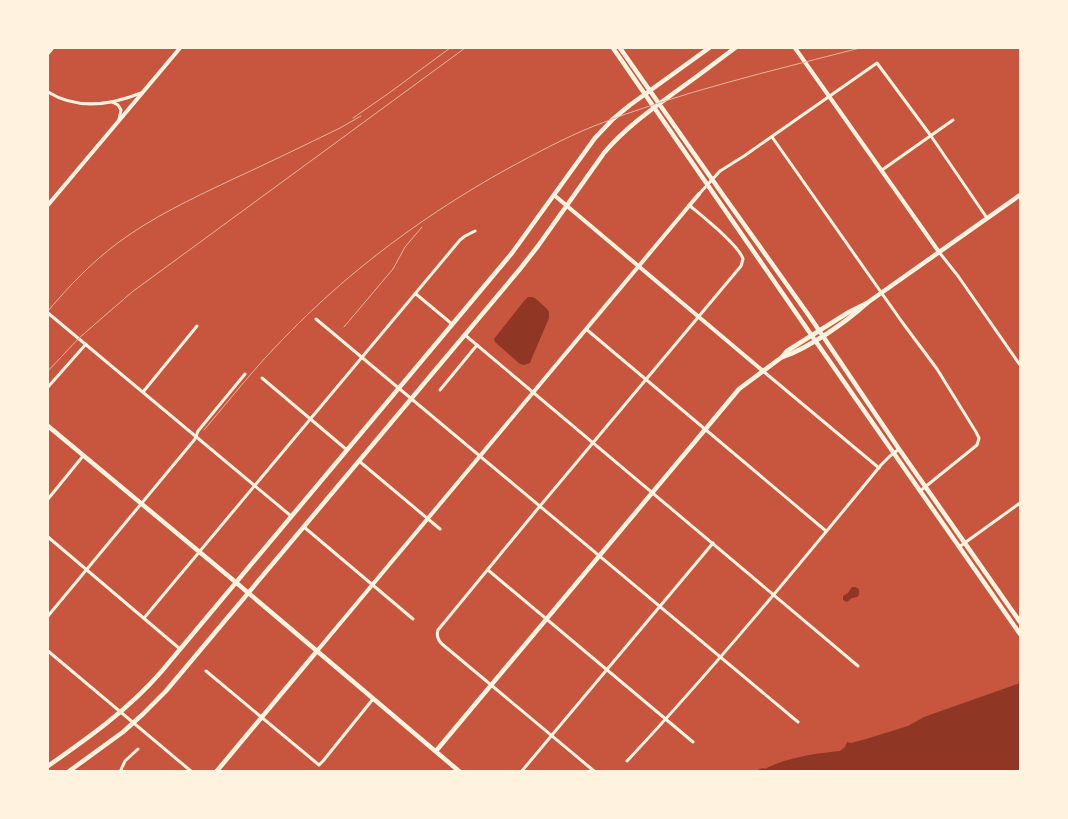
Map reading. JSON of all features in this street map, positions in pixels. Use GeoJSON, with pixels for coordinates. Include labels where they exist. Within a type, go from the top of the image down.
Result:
{"type":"FeatureCollection","features":[{"type":"Feature","properties":{"kind":"main road"},"geometry":{"type":"LineString","coordinates":[[613,48],[1020,634]]}},
{"type":"Feature","properties":{"kind":"main road"},"geometry":{"type":"LineString","coordinates":[[620,48],[820,330],[899,450],[1020,621]]}},
{"type":"Feature","properties":{"kind":"main road"},"geometry":{"type":"LineString","coordinates":[[48,766],[121,713],[153,681],[512,253],[587,148],[613,119],[709,48]]}},
{"type":"Feature","properties":{"kind":"main road"},"geometry":{"type":"LineString","coordinates":[[68,772],[133,723],[166,691],[525,262],[604,153],[622,133],[734,48]]}},
{"type":"Feature","properties":{"kind":"main road"},"geometry":{"type":"LineString","coordinates":[[782,358],[787,351],[882,293],[1020,195]]}},
{"type":"Feature","properties":{"kind":"main road"},"geometry":{"type":"LineString","coordinates":[[436,751],[739,389],[782,358],[792,354],[851,317],[867,303]]}},
{"type":"Feature","properties":{"kind":"main road"},"geometry":{"type":"LineString","coordinates":[[48,426],[460,772]]}},
{"type":"Feature","properties":{"kind":"main road"},"geometry":{"type":"LineString","coordinates":[[216,772],[317,651]]}},
{"type":"Feature","properties":{"kind":"street"},"geometry":{"type":"LineString","coordinates":[[48,53],[52,48]]}},
{"type":"Feature","properties":{"kind":"street"},"geometry":{"type":"LineString","coordinates":[[48,205],[180,48]]}},
{"type":"Feature","properties":{"kind":"street"},"geometry":{"type":"LineString","coordinates":[[795,48],[1020,365]]}},
{"type":"Feature","properties":{"kind":"street"},"geometry":{"type":"LineString","coordinates":[[317,651],[720,171],[877,63],[987,218]]}},
{"type":"Feature","properties":{"kind":"street"},"geometry":{"type":"LineString","coordinates":[[48,92],[68,102],[94,104],[112,102],[141,93]]}},
{"type":"Feature","properties":{"kind":"street"},"geometry":{"type":"LineString","coordinates":[[112,102],[121,110],[119,120]]}},
{"type":"Feature","properties":{"kind":"street"},"geometry":{"type":"LineString","coordinates":[[882,170],[953,120]]}},
{"type":"Feature","properties":{"kind":"street"},"geometry":{"type":"LineString","coordinates":[[772,137],[937,369],[979,438],[977,445],[920,491]]}},
{"type":"Feature","properties":{"kind":"street"},"geometry":{"type":"LineString","coordinates":[[554,195],[879,468]]}},
{"type":"Feature","properties":{"kind":"street"},"geometry":{"type":"LineString","coordinates":[[594,771],[442,644],[437,636],[438,630],[741,266],[743,259],[739,250],[690,205]]}},
{"type":"Feature","properties":{"kind":"street"},"geometry":{"type":"LineString","coordinates":[[144,618],[460,240],[475,231]]}},
{"type":"Feature","properties":{"kind":"street"},"geometry":{"type":"LineString","coordinates":[[416,294],[452,324]]}},
{"type":"Feature","properties":{"kind":"street"},"geometry":{"type":"LineString","coordinates":[[48,313],[291,516]]}},
{"type":"Feature","properties":{"kind":"street"},"geometry":{"type":"LineString","coordinates":[[316,319],[798,722]]}},
{"type":"Feature","properties":{"kind":"street"},"geometry":{"type":"LineString","coordinates":[[143,392],[197,326]]}},
{"type":"Feature","properties":{"kind":"street"},"geometry":{"type":"LineString","coordinates":[[586,329],[826,531]]}},
{"type":"Feature","properties":{"kind":"street"},"geometry":{"type":"LineString","coordinates":[[464,335],[858,666]]}},
{"type":"Feature","properties":{"kind":"street"},"geometry":{"type":"LineString","coordinates":[[48,387],[86,344]]}},
{"type":"Feature","properties":{"kind":"street"},"geometry":{"type":"LineString","coordinates":[[440,390],[477,346]]}},
{"type":"Feature","properties":{"kind":"street"},"geometry":{"type":"LineString","coordinates":[[48,616],[245,374]]}},
{"type":"Feature","properties":{"kind":"street"},"geometry":{"type":"LineString","coordinates":[[262,378],[346,450]]}},
{"type":"Feature","properties":{"kind":"street"},"geometry":{"type":"LineString","coordinates":[[627,761],[721,658],[879,468],[899,450]]}},
{"type":"Feature","properties":{"kind":"street"},"geometry":{"type":"LineString","coordinates":[[48,499],[83,456]]}},
{"type":"Feature","properties":{"kind":"street"},"geometry":{"type":"LineString","coordinates":[[358,461],[440,529]]}},
{"type":"Feature","properties":{"kind":"street"},"geometry":{"type":"LineString","coordinates":[[959,547],[1020,503]]}},
{"type":"Feature","properties":{"kind":"street"},"geometry":{"type":"LineString","coordinates":[[304,527],[413,619]]}},
{"type":"Feature","properties":{"kind":"street"},"geometry":{"type":"LineString","coordinates":[[48,537],[180,649]]}},
{"type":"Feature","properties":{"kind":"street"},"geometry":{"type":"LineString","coordinates":[[520,772],[713,543]]}},
{"type":"Feature","properties":{"kind":"street"},"geometry":{"type":"LineString","coordinates":[[488,570],[693,742]]}},
{"type":"Feature","properties":{"kind":"street"},"geometry":{"type":"LineString","coordinates":[[48,650],[192,772]]}},
{"type":"Feature","properties":{"kind":"street"},"geometry":{"type":"LineString","coordinates":[[206,671],[319,765],[374,699]]}},
{"type":"Feature","properties":{"kind":"street"},"geometry":{"type":"LineString","coordinates":[[120,772],[125,761],[138,749]]}},
{"type":"Feature","properties":{"kind":"shaded area"},"geometry":{"type":"Polygon","coordinates":[[[528,297],[535,298],[547,309],[549,318],[530,363],[524,365],[520,364],[494,339],[528,297]]]}},
{"type":"Feature","properties":{"kind":"shaded area"},"geometry":{"type":"Polygon","coordinates":[[[852,587],[859,589],[859,595],[847,602],[843,600],[843,596],[852,587]]]}},
{"type":"Feature","properties":{"kind":"shaded area"},"geometry":{"type":"Polygon","coordinates":[[[1020,683],[1020,771],[758,771],[759,769],[765,769],[791,759],[840,751],[847,742],[851,743],[908,726],[924,717],[1020,683]]]}},
{"type":"Feature","properties":{"kind":"railway"},"geometry":{"type":"LineString","coordinates":[[353,118],[450,48]]}},
{"type":"Feature","properties":{"kind":"railway"},"geometry":{"type":"LineString","coordinates":[[48,371],[79,338],[132,292],[465,48]]}},
{"type":"Feature","properties":{"kind":"railway"},"geometry":{"type":"LineString","coordinates":[[204,430],[275,347],[311,311],[391,244],[477,186],[561,141],[626,114],[726,83],[860,48]]}},
{"type":"Feature","properties":{"kind":"railway"},"geometry":{"type":"LineString","coordinates":[[48,311],[90,266],[145,224],[361,116]]}},
{"type":"Feature","properties":{"kind":"railway"},"geometry":{"type":"LineString","coordinates":[[344,327],[393,269],[405,247],[422,227]]}}]}
